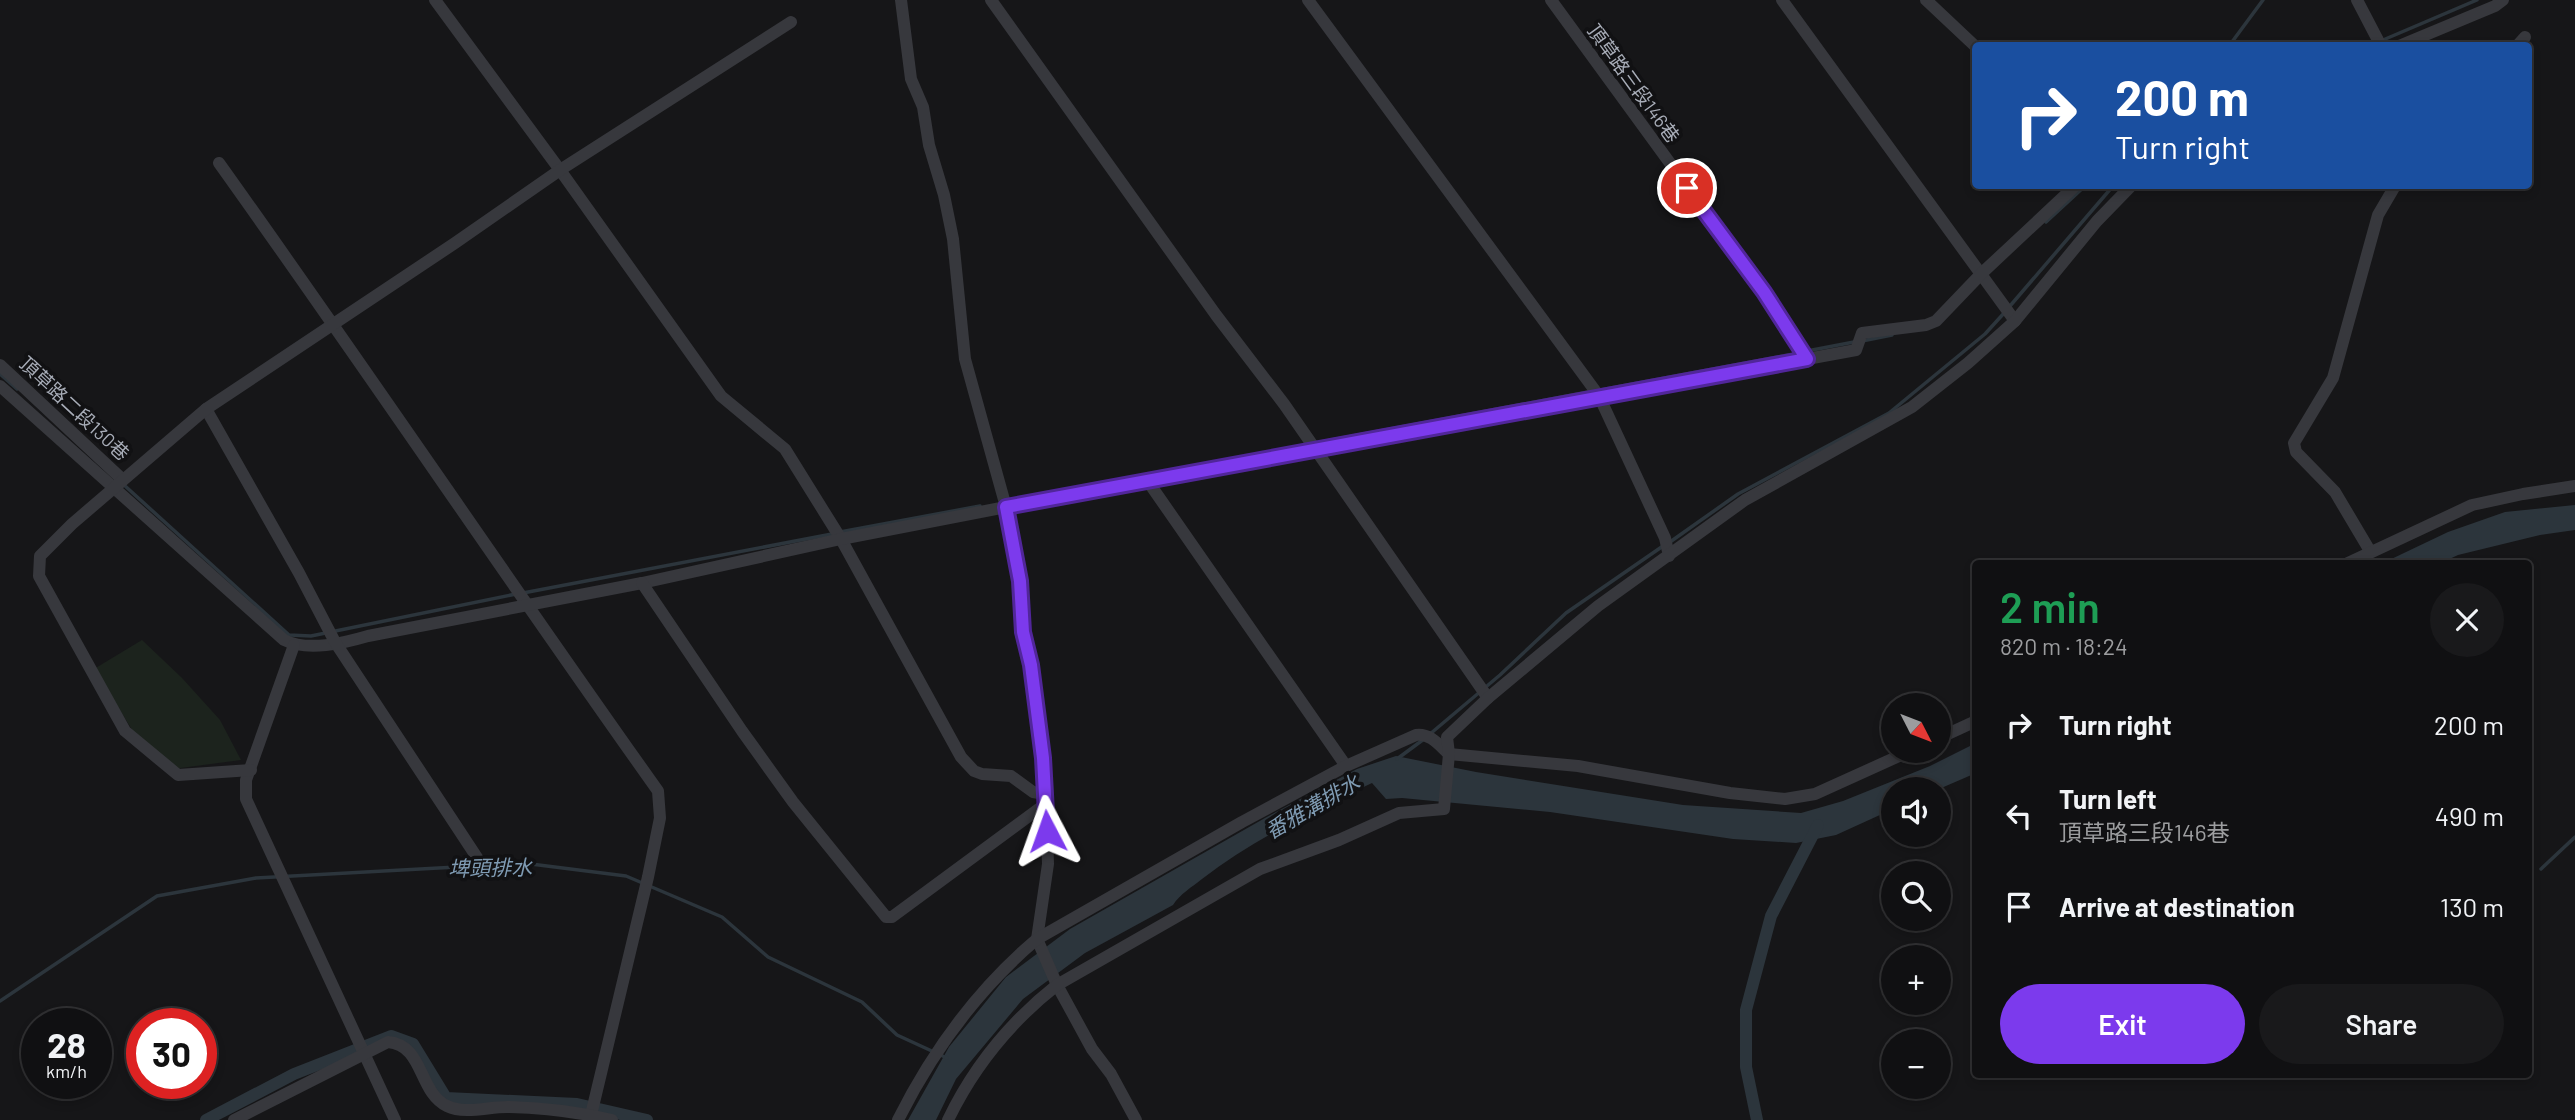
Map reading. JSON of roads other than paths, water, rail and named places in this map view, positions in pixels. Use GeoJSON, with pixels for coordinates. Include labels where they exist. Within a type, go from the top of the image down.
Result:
{"type":"FeatureCollection","features":[{"type":"Feature","properties":{"kind":"street"},"geometry":{"type":"LineString","coordinates":[[435,0],[721,396],[785,449],[841,539],[961,757],[974,771],[1011,776],[1045,799]]}},
{"type":"Feature","properties":{"kind":"street"},"geometry":{"type":"LineString","coordinates":[[901,0],[911,79],[923,107],[929,145],[944,195],[953,239],[965,359],[1006,507],[1020,581],[1023,632],[1031,665],[1043,758],[1045,799],[1048,864],[1037,939],[1057,985],[1092,1049],[1111,1074],[1136,1120]]}},
{"type":"Feature","properties":{"kind":"street"},"geometry":{"type":"LineString","coordinates":[[991,0],[1216,315],[1317,450],[1484,692]]}},
{"type":"Feature","properties":{"kind":"street"},"geometry":{"type":"LineString","coordinates":[[1308,0],[1599,396],[1668,547]]}},
{"type":"Feature","properties":{"kind":"street","name":"頂草路三段146巷"},"geometry":{"type":"LineString","coordinates":[[1551,0],[1764,292],[1807,359]]}},
{"type":"Feature","properties":{"kind":"street"},"geometry":{"type":"LineString","coordinates":[[1782,0],[2015,321]]}},
{"type":"Feature","properties":{"kind":"street"},"geometry":{"type":"LineString","coordinates":[[1926,0],[1972,43]]}},
{"type":"Feature","properties":{"kind":"street"},"geometry":{"type":"LineString","coordinates":[[2357,0],[2378,41]]}},
{"type":"Feature","properties":{"kind":"street"},"geometry":{"type":"LineString","coordinates":[[2409,42],[2495,6],[2503,0]]}},
{"type":"Feature","properties":{"kind":"street"},"geometry":{"type":"LineString","coordinates":[[251,770],[178,775],[125,731],[39,576],[40,556],[206,409],[560,170],[791,22]]}},
{"type":"Feature","properties":{"kind":"street"},"geometry":{"type":"LineString","coordinates":[[219,163],[658,791],[660,818],[647,883],[592,1110]]}},
{"type":"Feature","properties":{"kind":"street"},"geometry":{"type":"LineString","coordinates":[[0,386],[119,484],[285,640],[295,645],[349,642],[1006,507],[1856,350],[1862,333],[1937,321],[1982,273],[2072,189]]}},
{"type":"Feature","properties":{"kind":"street"},"geometry":{"type":"LineString","coordinates":[[948,1120],[962,1090],[1001,1036],[1029,1007],[1057,985],[1260,869],[1339,840],[1399,813],[1444,809],[1449,754],[1447,737],[1484,692],[1598,606],[1668,547],[1745,500],[1912,407],[1968,363],[2015,321],[2097,221],[2128,189]]}},
{"type":"Feature","properties":{"kind":"street"},"geometry":{"type":"LineString","coordinates":[[2370,551],[2335,492],[2295,452],[2294,443],[2333,378],[2378,215],[2393,189]]}},
{"type":"Feature","properties":{"kind":"street","name":"頂草路二段130巷"},"geometry":{"type":"LineString","coordinates":[[0,365],[119,484]]}},
{"type":"Feature","properties":{"kind":"street"},"geometry":{"type":"LineString","coordinates":[[206,409],[335,642],[478,859],[479,873]]}},
{"type":"Feature","properties":{"kind":"street"},"geometry":{"type":"LineString","coordinates":[[1147,480],[1346,766]]}},
{"type":"Feature","properties":{"kind":"street"},"geometry":{"type":"LineString","coordinates":[[2353,560],[2472,505],[2575,486]]}},
{"type":"Feature","properties":{"kind":"street"},"geometry":{"type":"LineString","coordinates":[[642,583],[793,802],[886,917],[892,917],[1045,799]]}},
{"type":"Feature","properties":{"kind":"street"},"geometry":{"type":"LineString","coordinates":[[295,645],[246,780],[246,799],[395,1120]]}},
{"type":"Feature","properties":{"kind":"street"},"geometry":{"type":"LineString","coordinates":[[1951,732],[1972,723]]}},
{"type":"Feature","properties":{"kind":"street"},"geometry":{"type":"LineString","coordinates":[[898,1120],[933,1056],[1011,961],[1037,939],[1346,766],[1416,735],[1428,737],[1449,754],[1578,766],[1730,793],[1785,799],[1815,794],[1883,763]]}},
{"type":"Feature","properties":{"kind":"street"},"geometry":{"type":"LineString","coordinates":[[234,1120],[388,1042],[410,1050],[436,1097],[445,1105],[458,1110],[509,1107],[592,1110],[612,1120]]}},
{"type":"Feature","properties":{"kind":"water"},"geometry":{"type":"Polygon","coordinates":[[[2575,505],[2575,530],[2540,535],[2447,560],[2389,560],[2448,532],[2505,512],[2575,505]]]}},
{"type":"Feature","properties":{"kind":"water"},"geometry":{"type":"Polygon","coordinates":[[[1972,745],[1972,775],[1951,784],[1951,777],[1903,777],[1936,763],[1951,763],[1951,756],[1972,745]]]}},
{"type":"Feature","properties":{"kind":"water","name":"番雅溝排水"},"geometry":{"type":"Polygon","coordinates":[[[1396,756],[1476,772],[1683,805],[1801,813],[1843,801],[1881,786],[1881,814],[1836,835],[1796,843],[1733,839],[1550,812],[1402,798],[1386,799],[1372,783],[1263,838],[1202,879],[1173,905],[1085,953],[1023,999],[956,1079],[936,1120],[908,1120],[949,1047],[1006,977],[1070,929],[1357,769],[1396,756]]]}},
{"type":"Feature","properties":{"kind":"waterway"},"geometry":{"type":"LineString","coordinates":[[2232,42],[2263,0]]}},
{"type":"Feature","properties":{"kind":"waterway"},"geometry":{"type":"LineString","coordinates":[[2383,40],[2477,0]]}},
{"type":"Feature","properties":{"kind":"waterway"},"geometry":{"type":"LineString","coordinates":[[2046,222],[2082,189]]}},
{"type":"Feature","properties":{"kind":"waterway"},"geometry":{"type":"LineString","coordinates":[[2010,306],[2110,189]]}},
{"type":"Feature","properties":{"kind":"waterway"},"geometry":{"type":"LineString","coordinates":[[1670,542],[1738,494],[1889,413],[1985,334],[2005,312]]}},
{"type":"Feature","properties":{"kind":"waterway"},"geometry":{"type":"LineString","coordinates":[[1862,341],[1892,335]]}},
{"type":"Feature","properties":{"kind":"waterway"},"geometry":{"type":"LineString","coordinates":[[1807,351],[1854,342]]}},
{"type":"Feature","properties":{"kind":"waterway"},"geometry":{"type":"LineString","coordinates":[[1600,390],[1799,353]]}},
{"type":"Feature","properties":{"kind":"waterway"},"geometry":{"type":"LineString","coordinates":[[0,374],[17,389]]}},
{"type":"Feature","properties":{"kind":"waterway"},"geometry":{"type":"LineString","coordinates":[[1315,443],[1593,391]]}},
{"type":"Feature","properties":{"kind":"waterway"},"geometry":{"type":"LineString","coordinates":[[1091,485],[1307,445]]}},
{"type":"Feature","properties":{"kind":"waterway"},"geometry":{"type":"LineString","coordinates":[[124,485],[289,635],[311,636],[516,594]]}},
{"type":"Feature","properties":{"kind":"waterway"},"geometry":{"type":"LineString","coordinates":[[840,532],[980,506]]}},
{"type":"Feature","properties":{"kind":"waterway"},"geometry":{"type":"LineString","coordinates":[[523,593],[832,534]]}},
{"type":"Feature","properties":{"kind":"waterway"},"geometry":{"type":"LineString","coordinates":[[1430,734],[1500,675],[1566,613],[1663,546]]}},
{"type":"Feature","properties":{"kind":"waterway"},"geometry":{"type":"LineString","coordinates":[[1397,759],[1424,739]]}},
{"type":"Feature","properties":{"kind":"waterway"},"geometry":{"type":"LineString","coordinates":[[1757,1120],[1746,1067],[1746,1010],[1771,916],[1818,825]]}},
{"type":"Feature","properties":{"kind":"waterway"},"geometry":{"type":"LineString","coordinates":[[2541,869],[2575,837]]}},
{"type":"Feature","properties":{"kind":"waterway","name":"埤頭排水"},"geometry":{"type":"LineString","coordinates":[[483,865],[523,863],[626,876],[722,917],[768,957],[862,1002],[897,1035],[947,1058]]}},
{"type":"Feature","properties":{"kind":"waterway","name":"埤頭排水"},"geometry":{"type":"LineString","coordinates":[[0,1001],[157,896],[256,878],[475,866]]}},
{"type":"Feature","properties":{"kind":"waterway"},"geometry":{"type":"LineString","coordinates":[[206,1120],[294,1074],[391,1036],[413,1044],[446,1098],[577,1104],[647,1120]]}}]}
